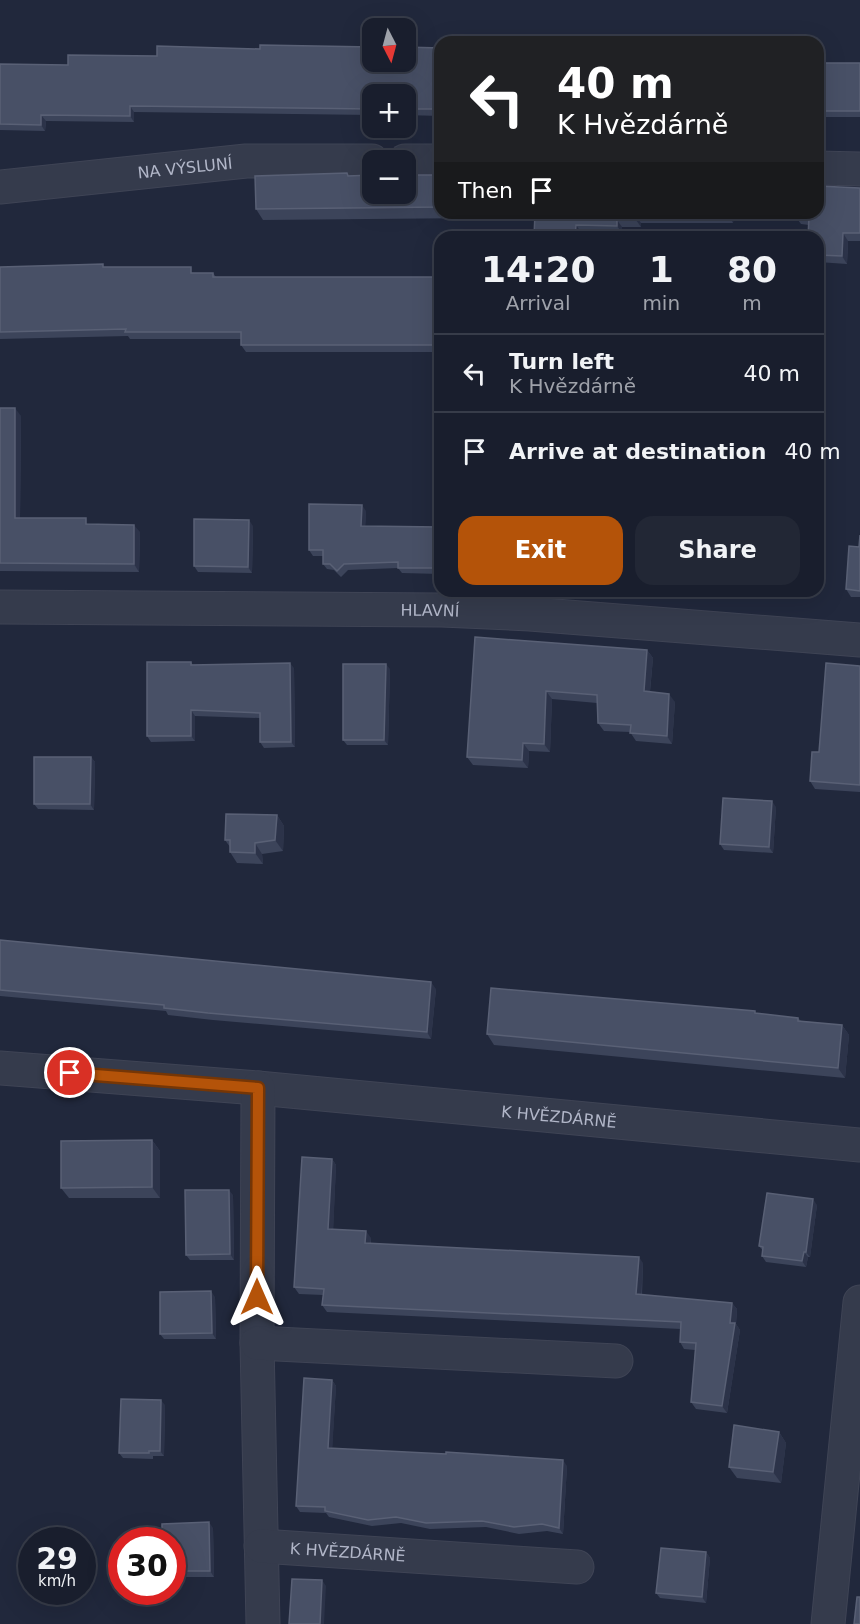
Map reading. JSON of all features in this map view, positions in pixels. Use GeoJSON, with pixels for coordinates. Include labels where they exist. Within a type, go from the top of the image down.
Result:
{"type":"FeatureCollection","features":[{"type":"Feature","properties":{"kind":"street","name":"NA VÝSLUNÍ"},"geometry":{"type":"LineString","coordinates":[[0,187],[246,161],[362,161]]}},
{"type":"Feature","properties":{"kind":"street"},"geometry":{"type":"LineString","coordinates":[[416,161],[434,161]]}},
{"type":"Feature","properties":{"kind":"street"},"geometry":{"type":"LineString","coordinates":[[824,168],[860,169]]}},
{"type":"Feature","properties":{"kind":"street","name":"HLAVNÍ"},"geometry":{"type":"LineString","coordinates":[[0,607],[519,613],[860,640]]}},
{"type":"Feature","properties":{"kind":"street","name":"K HVĚZDÁRNĚ"},"geometry":{"type":"LineString","coordinates":[[0,1068],[258,1088],[860,1145]]}},
{"type":"Feature","properties":{"kind":"street"},"geometry":{"type":"LineString","coordinates":[[258,1088],[256,1343],[263,1624]]}},
{"type":"Feature","properties":{"kind":"street"},"geometry":{"type":"LineString","coordinates":[[828,1624],[860,1302]]}},
{"type":"Feature","properties":{"kind":"street"},"geometry":{"type":"LineString","coordinates":[[256,1343],[616,1361]]}},
{"type":"Feature","properties":{"kind":"street","name":"K HVĚZDÁRNĚ"},"geometry":{"type":"LineString","coordinates":[[261,1546],[577,1567]]}},
{"type":"Feature","properties":{"kind":"building"},"geometry":{"type":"Polygon","coordinates":[[[260,45],[362,47],[362,72],[416,72],[416,47],[434,48],[434,109],[416,109],[416,84],[362,84],[362,109],[130,106],[130,116],[41,115],[41,125],[0,124],[0,64],[68,65],[68,55],[157,56],[157,46],[260,49],[260,45]]]}},
{"type":"Feature","properties":{"kind":"building"},"geometry":{"type":"Polygon","coordinates":[[[824,63],[860,63],[860,111],[824,111],[824,63]]]}},
{"type":"Feature","properties":{"kind":"building"},"geometry":{"type":"Polygon","coordinates":[[[347,173],[348,176],[362,175],[362,204],[416,204],[416,175],[434,175],[434,207],[256,209],[255,176],[347,173]]]}},
{"type":"Feature","properties":{"kind":"building"},"geometry":{"type":"Polygon","coordinates":[[[824,186],[860,188],[860,233],[843,233],[842,256],[824,255],[824,231],[808,231],[809,219],[824,219],[824,186]]]}},
{"type":"Feature","properties":{"kind":"building"},"geometry":{"type":"Polygon","coordinates":[[[535,219],[636,219],[617,220],[617,226],[576,225],[576,231],[534,231],[535,219]]]}},
{"type":"Feature","properties":{"kind":"building"},"geometry":{"type":"Polygon","coordinates":[[[103,264],[103,267],[191,267],[191,273],[213,273],[213,277],[434,277],[434,345],[241,345],[241,332],[125,332],[126,329],[0,332],[0,267],[103,264]]]}},
{"type":"Feature","properties":{"kind":"building"},"geometry":{"type":"Polygon","coordinates":[[[0,408],[15,408],[15,518],[86,518],[86,524],[134,525],[134,564],[0,563],[0,408]]]}},
{"type":"Feature","properties":{"kind":"building"},"geometry":{"type":"Polygon","coordinates":[[[309,504],[362,505],[361,526],[434,527],[434,568],[398,568],[398,562],[344,564],[337,571],[330,564],[323,564],[323,550],[309,550],[309,504]]]}},
{"type":"Feature","properties":{"kind":"building"},"geometry":{"type":"Polygon","coordinates":[[[194,519],[249,520],[248,567],[194,566],[194,519]]]}},
{"type":"Feature","properties":{"kind":"building"},"geometry":{"type":"Polygon","coordinates":[[[860,535],[860,591],[846,589],[849,546],[859,547],[860,535]]]}},
{"type":"Feature","properties":{"kind":"building"},"geometry":{"type":"Polygon","coordinates":[[[475,637],[647,650],[644,691],[669,694],[667,736],[630,733],[631,725],[598,723],[597,695],[546,691],[544,744],[523,743],[522,760],[467,757],[475,637]]]}},
{"type":"Feature","properties":{"kind":"building"},"geometry":{"type":"Polygon","coordinates":[[[147,662],[191,662],[191,665],[290,663],[291,742],[260,742],[260,713],[191,710],[191,736],[147,736],[147,662]]]}},
{"type":"Feature","properties":{"kind":"building"},"geometry":{"type":"Polygon","coordinates":[[[826,663],[860,666],[860,785],[810,781],[812,752],[819,752],[826,663]]]}},
{"type":"Feature","properties":{"kind":"building"},"geometry":{"type":"Polygon","coordinates":[[[343,664],[386,664],[384,740],[343,740],[343,664]]]}},
{"type":"Feature","properties":{"kind":"building"},"geometry":{"type":"Polygon","coordinates":[[[34,757],[91,757],[90,804],[34,804],[34,757]]]}},
{"type":"Feature","properties":{"kind":"building"},"geometry":{"type":"Polygon","coordinates":[[[723,798],[772,801],[769,847],[720,844],[723,798]]]}},
{"type":"Feature","properties":{"kind":"building"},"geometry":{"type":"Polygon","coordinates":[[[226,814],[277,815],[275,840],[255,843],[255,853],[230,852],[230,840],[225,840],[226,814]]]}},
{"type":"Feature","properties":{"kind":"building"},"geometry":{"type":"Polygon","coordinates":[[[0,940],[431,982],[427,1032],[208,1013],[164,1008],[164,1005],[0,990],[0,940]]]}},
{"type":"Feature","properties":{"kind":"building"},"geometry":{"type":"Polygon","coordinates":[[[491,988],[755,1011],[755,1013],[798,1018],[798,1021],[842,1025],[838,1068],[487,1034],[491,988]]]}},
{"type":"Feature","properties":{"kind":"building"},"geometry":{"type":"Polygon","coordinates":[[[152,1140],[152,1187],[61,1188],[61,1141],[152,1140]]]}},
{"type":"Feature","properties":{"kind":"building"},"geometry":{"type":"Polygon","coordinates":[[[302,1157],[332,1159],[328,1229],[366,1231],[365,1243],[639,1257],[636,1294],[732,1303],[730,1323],[735,1323],[722,1406],[691,1402],[696,1343],[680,1342],[681,1322],[322,1305],[324,1289],[294,1287],[302,1157]]]}},
{"type":"Feature","properties":{"kind":"building"},"geometry":{"type":"Polygon","coordinates":[[[185,1190],[229,1190],[230,1254],[186,1255],[185,1190]]]}},
{"type":"Feature","properties":{"kind":"building"},"geometry":{"type":"Polygon","coordinates":[[[767,1193],[813,1199],[806,1252],[804,1252],[802,1261],[762,1256],[763,1247],[759,1246],[767,1193]]]}},
{"type":"Feature","properties":{"kind":"building"},"geometry":{"type":"Polygon","coordinates":[[[211,1291],[212,1333],[160,1334],[160,1292],[211,1291]]]}},
{"type":"Feature","properties":{"kind":"building"},"geometry":{"type":"Polygon","coordinates":[[[304,1378],[332,1380],[328,1448],[446,1454],[446,1452],[563,1460],[559,1528],[542,1524],[514,1527],[482,1521],[426,1523],[396,1517],[368,1520],[325,1511],[325,1507],[296,1506],[304,1378]]]}},
{"type":"Feature","properties":{"kind":"building"},"geometry":{"type":"Polygon","coordinates":[[[121,1399],[161,1400],[160,1451],[119,1453],[121,1399]]]}},
{"type":"Feature","properties":{"kind":"building"},"geometry":{"type":"Polygon","coordinates":[[[734,1425],[779,1432],[773,1472],[729,1467],[734,1425]]]}},
{"type":"Feature","properties":{"kind":"building"},"geometry":{"type":"Polygon","coordinates":[[[209,1522],[210,1571],[186,1571],[186,1527],[162,1527],[162,1524],[209,1522]]]}},
{"type":"Feature","properties":{"kind":"building"},"geometry":{"type":"Polygon","coordinates":[[[661,1548],[706,1552],[702,1597],[656,1593],[661,1548]]]}},
{"type":"Feature","properties":{"kind":"building"},"geometry":{"type":"Polygon","coordinates":[[[292,1579],[322,1580],[320,1624],[289,1624],[292,1579]]]}},
{"type":"Feature","properties":{"kind":"building"},"geometry":{"type":"Polygon","coordinates":[[[857,1597],[860,1597],[860,1624],[854,1624],[857,1597]]]}},
{"type":"Feature","properties":{"kind":"route"},"geometry":{"type":"LineString","coordinates":[[70,1073],[258,1088],[257,1297]]}}]}
